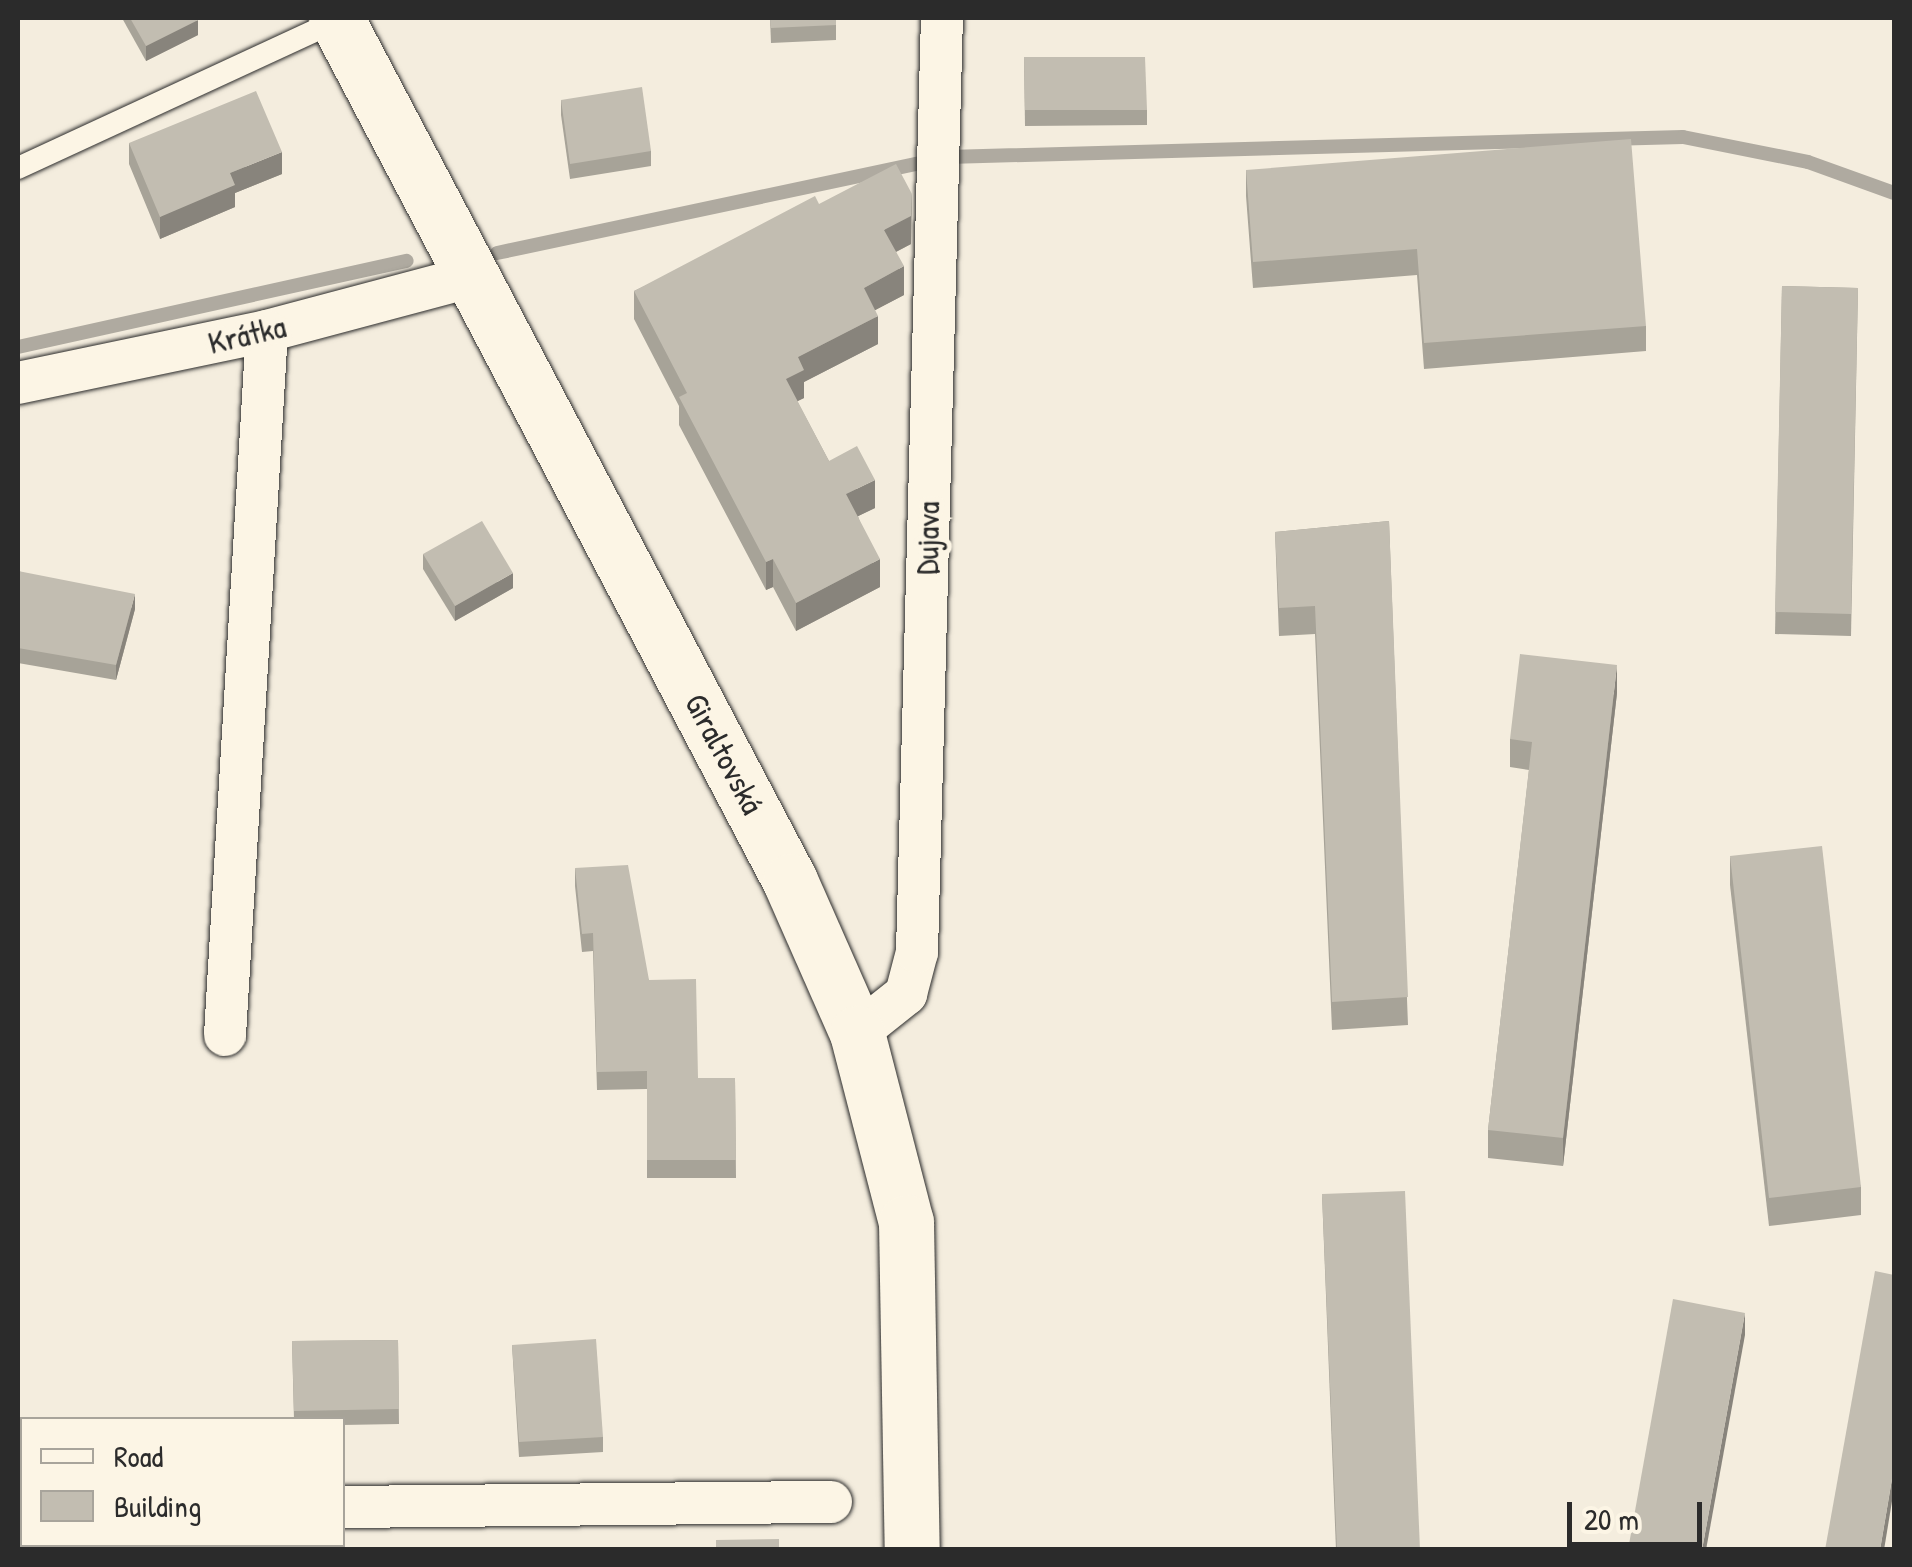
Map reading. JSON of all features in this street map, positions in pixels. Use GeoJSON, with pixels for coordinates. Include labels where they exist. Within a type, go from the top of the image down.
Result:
{"type":"FeatureCollection","features":[{"type":"Feature","properties":{"kind":"street","name":"Dujava"},"geometry":{"type":"LineString","coordinates":[[857,1033],[906,994],[918,952],[942,18]]}},
{"type":"Feature","properties":{"kind":"street","name":"Giraltovská"},"geometry":{"type":"LineString","coordinates":[[337,19],[790,881],[857,1033],[906,1222],[912,1550]]}},
{"type":"Feature","properties":{"kind":"street","name":"Krátka"},"geometry":{"type":"LineString","coordinates":[[18,383],[267,332],[473,276]]}},
{"type":"Feature","properties":{"kind":"street"},"geometry":{"type":"LineString","coordinates":[[226,1035],[267,332]]}},
{"type":"Feature","properties":{"kind":"street"},"geometry":{"type":"LineString","coordinates":[[345,1507],[830,1502]]}},
{"type":"Feature","properties":{"kind":"lane"},"geometry":{"type":"LineString","coordinates":[[18,168],[337,19]]}},
{"type":"Feature","properties":{"kind":"building"},"geometry":{"type":"Polygon","coordinates":[[[130,18],[196,18],[198,20],[146,46],[130,18]]]}},
{"type":"Feature","properties":{"kind":"building"},"geometry":{"type":"Polygon","coordinates":[[[770,18],[836,18],[836,25],[771,28],[770,18]]]}},
{"type":"Feature","properties":{"kind":"building"},"geometry":{"type":"Polygon","coordinates":[[[1024,57],[1145,57],[1147,110],[1025,110],[1024,57]]]}},
{"type":"Feature","properties":{"kind":"building"},"geometry":{"type":"Polygon","coordinates":[[[642,87],[651,151],[570,164],[561,100],[642,87]]]}},
{"type":"Feature","properties":{"kind":"building"},"geometry":{"type":"Polygon","coordinates":[[[256,91],[282,152],[230,173],[235,185],[160,217],[129,143],[256,91]]]}},
{"type":"Feature","properties":{"kind":"building"},"geometry":{"type":"Polygon","coordinates":[[[1631,139],[1646,326],[1424,343],[1417,249],[1253,262],[1246,170],[1631,139]]]}},
{"type":"Feature","properties":{"kind":"building"},"geometry":{"type":"Polygon","coordinates":[[[896,164],[912,194],[911,216],[884,230],[904,266],[864,288],[878,316],[798,357],[804,370],[786,379],[829,461],[857,446],[875,480],[846,494],[880,559],[796,603],[773,559],[766,562],[679,397],[687,393],[634,291],[815,196],[819,204],[896,164]]]}},
{"type":"Feature","properties":{"kind":"building"},"geometry":{"type":"Polygon","coordinates":[[[1782,286],[1858,288],[1851,614],[1775,612],[1782,286]]]}},
{"type":"Feature","properties":{"kind":"building"},"geometry":{"type":"Polygon","coordinates":[[[482,521],[513,573],[455,606],[423,554],[482,521]]]}},
{"type":"Feature","properties":{"kind":"building"},"geometry":{"type":"Polygon","coordinates":[[[1389,521],[1408,997],[1332,1002],[1315,606],[1279,608],[1275,532],[1389,521]]]}},
{"type":"Feature","properties":{"kind":"building"},"geometry":{"type":"Polygon","coordinates":[[[18,571],[135,594],[116,665],[18,648],[18,571]]]}},
{"type":"Feature","properties":{"kind":"building"},"geometry":{"type":"Polygon","coordinates":[[[1520,654],[1617,665],[1563,1138],[1488,1130],[1532,742],[1510,739],[1520,654]]]}},
{"type":"Feature","properties":{"kind":"building"},"geometry":{"type":"Polygon","coordinates":[[[1822,846],[1861,1187],[1769,1198],[1730,856],[1822,846]]]}},
{"type":"Feature","properties":{"kind":"building"},"geometry":{"type":"Polygon","coordinates":[[[628,865],[649,980],[696,979],[698,1078],[735,1078],[736,1160],[647,1160],[647,1071],[597,1072],[593,933],[582,934],[575,868],[628,865]]]}},
{"type":"Feature","properties":{"kind":"building"},"geometry":{"type":"Polygon","coordinates":[[[1405,1191],[1420,1550],[1337,1550],[1322,1194],[1405,1191]]]}},
{"type":"Feature","properties":{"kind":"building"},"geometry":{"type":"Polygon","coordinates":[[[1875,1271],[1894,1275],[1894,1467],[1880,1550],[1825,1550],[1875,1271]]]}},
{"type":"Feature","properties":{"kind":"building"},"geometry":{"type":"Polygon","coordinates":[[[1673,1299],[1745,1313],[1702,1550],[1628,1550],[1673,1299]]]}},
{"type":"Feature","properties":{"kind":"building"},"geometry":{"type":"Polygon","coordinates":[[[596,1339],[603,1437],[519,1442],[512,1345],[596,1339]]]}},
{"type":"Feature","properties":{"kind":"building"},"geometry":{"type":"Polygon","coordinates":[[[398,1340],[399,1409],[294,1411],[292,1341],[398,1340]]]}},
{"type":"Feature","properties":{"kind":"building"},"geometry":{"type":"Polygon","coordinates":[[[779,1539],[779,1550],[716,1550],[716,1540],[779,1539]]]}},
{"type":"Feature","properties":{"kind":"waterway"},"geometry":{"type":"LineString","coordinates":[[497,253],[948,157],[1683,137],[1808,162],[1894,193]]}},
{"type":"Feature","properties":{"kind":"waterway"},"geometry":{"type":"LineString","coordinates":[[18,347],[407,261]]}}]}
